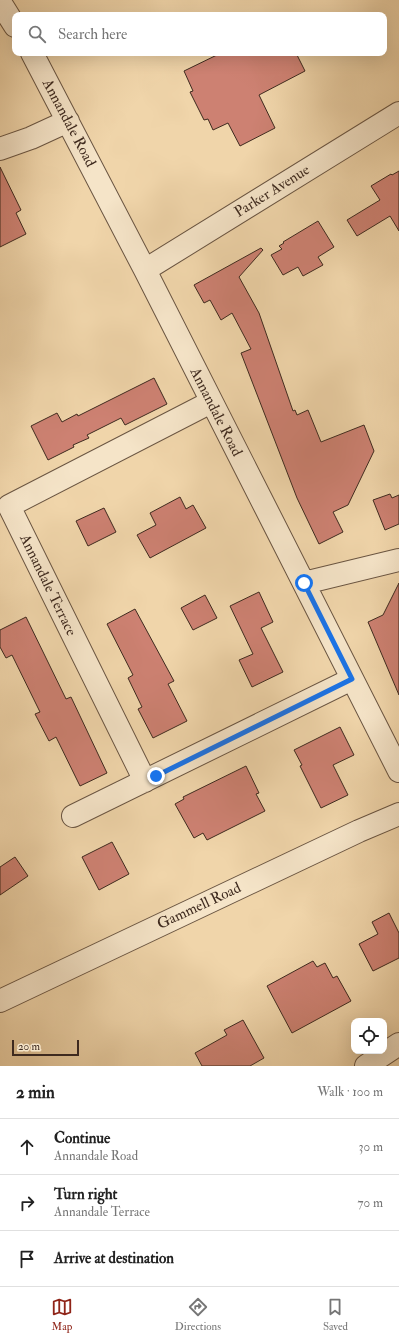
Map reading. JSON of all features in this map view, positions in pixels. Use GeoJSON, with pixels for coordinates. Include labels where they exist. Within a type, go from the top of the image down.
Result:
{"type":"FeatureCollection","features":[{"type":"Feature","properties":{"kind":"street"},"geometry":{"type":"LineString","coordinates":[[0,2],[12,21]]}},
{"type":"Feature","properties":{"kind":"street","name":"Annandale Road"},"geometry":{"type":"LineString","coordinates":[[34,56],[145,270],[399,771]]}},
{"type":"Feature","properties":{"kind":"street","name":"Parker Avenue"},"geometry":{"type":"LineString","coordinates":[[145,270],[399,113]]}},
{"type":"Feature","properties":{"kind":"street"},"geometry":{"type":"LineString","coordinates":[[0,149],[31,138],[68,121]]}},
{"type":"Feature","properties":{"kind":"street","name":"Annandale Terrace"},"geometry":{"type":"LineString","coordinates":[[145,781],[9,506],[211,402]]}},
{"type":"Feature","properties":{"kind":"street"},"geometry":{"type":"LineString","coordinates":[[304,583],[399,560]]}},
{"type":"Feature","properties":{"kind":"street"},"geometry":{"type":"LineString","coordinates":[[73,816],[352,679]]}},
{"type":"Feature","properties":{"kind":"street","name":"Gammell Road"},"geometry":{"type":"LineString","coordinates":[[0,1002],[359,831],[399,814]]}},
{"type":"Feature","properties":{"kind":"street"},"geometry":{"type":"LineString","coordinates":[[366,1066],[399,1044]]}},
{"type":"Feature","properties":{"kind":"building"},"geometry":{"type":"Polygon","coordinates":[[[215,56],[298,56],[305,71],[259,95],[275,128],[240,146],[228,123],[213,130],[208,119],[204,120],[190,92],[193,91],[184,71],[215,56]]]}},
{"type":"Feature","properties":{"kind":"building"},"geometry":{"type":"Polygon","coordinates":[[[0,167],[21,210],[16,213],[26,234],[0,247],[0,167]]]}},
{"type":"Feature","properties":{"kind":"building"},"geometry":{"type":"Polygon","coordinates":[[[399,171],[399,231],[390,216],[357,236],[347,220],[380,200],[371,186],[399,171]]]}},
{"type":"Feature","properties":{"kind":"building"},"geometry":{"type":"Polygon","coordinates":[[[318,221],[334,247],[318,257],[323,265],[303,276],[298,267],[283,275],[271,255],[282,249],[279,246],[284,243],[283,242],[318,221]]]}},
{"type":"Feature","properties":{"kind":"building"},"geometry":{"type":"Polygon","coordinates":[[[261,248],[263,250],[239,277],[259,313],[293,411],[295,410],[297,415],[308,410],[321,442],[364,425],[374,451],[348,505],[333,512],[343,532],[319,544],[297,498],[241,353],[251,349],[232,313],[221,320],[210,300],[204,303],[194,285],[261,248]]]}},
{"type":"Feature","properties":{"kind":"building"},"geometry":{"type":"Polygon","coordinates":[[[154,378],[167,404],[125,425],[121,418],[87,435],[89,438],[73,445],[74,447],[48,460],[31,426],[57,413],[62,422],[77,414],[78,416],[154,378]]]}},
{"type":"Feature","properties":{"kind":"building"},"geometry":{"type":"Polygon","coordinates":[[[390,494],[392,498],[399,495],[399,524],[385,530],[373,500],[390,494]]]}},
{"type":"Feature","properties":{"kind":"building"},"geometry":{"type":"Polygon","coordinates":[[[180,497],[186,509],[193,505],[206,528],[150,558],[137,535],[156,525],[150,513],[180,497]]]}},
{"type":"Feature","properties":{"kind":"building"},"geometry":{"type":"Polygon","coordinates":[[[104,508],[116,532],[88,546],[76,521],[104,508]]]}},
{"type":"Feature","properties":{"kind":"building"},"geometry":{"type":"Polygon","coordinates":[[[399,583],[399,695],[368,622],[383,615],[399,583]]]}},
{"type":"Feature","properties":{"kind":"building"},"geometry":{"type":"Polygon","coordinates":[[[259,592],[273,622],[261,628],[283,672],[252,687],[239,660],[253,654],[230,606],[259,592]]]}},
{"type":"Feature","properties":{"kind":"building"},"geometry":{"type":"Polygon","coordinates":[[[205,595],[217,618],[193,630],[181,608],[205,595]]]}},
{"type":"Feature","properties":{"kind":"building"},"geometry":{"type":"Polygon","coordinates":[[[135,609],[174,681],[168,684],[187,721],[153,738],[138,709],[142,707],[128,678],[133,675],[107,624],[135,609]]]}},
{"type":"Feature","properties":{"kind":"building"},"geometry":{"type":"Polygon","coordinates":[[[26,617],[66,699],[71,697],[107,773],[80,786],[56,737],[49,741],[35,714],[40,712],[12,655],[6,658],[0,647],[0,630],[26,617]]]}},
{"type":"Feature","properties":{"kind":"building"},"geometry":{"type":"Polygon","coordinates":[[[340,727],[354,755],[333,765],[348,795],[321,808],[300,766],[302,765],[294,750],[340,727]]]}},
{"type":"Feature","properties":{"kind":"building"},"geometry":{"type":"Polygon","coordinates":[[[246,766],[259,793],[256,794],[265,811],[207,840],[203,833],[194,838],[175,804],[184,799],[183,797],[246,766]]]}},
{"type":"Feature","properties":{"kind":"building"},"geometry":{"type":"Polygon","coordinates":[[[112,842],[129,874],[99,890],[82,857],[112,842]]]}},
{"type":"Feature","properties":{"kind":"building"},"geometry":{"type":"Polygon","coordinates":[[[15,857],[28,876],[0,895],[0,867],[15,857]]]}},
{"type":"Feature","properties":{"kind":"building"},"geometry":{"type":"Polygon","coordinates":[[[389,913],[399,933],[399,958],[373,971],[359,944],[378,934],[372,922],[389,913]]]}},
{"type":"Feature","properties":{"kind":"building"},"geometry":{"type":"Polygon","coordinates":[[[313,961],[317,967],[325,963],[333,978],[337,976],[351,1001],[292,1033],[267,986],[313,961]]]}},
{"type":"Feature","properties":{"kind":"building"},"geometry":{"type":"Polygon","coordinates":[[[243,1020],[264,1058],[250,1066],[202,1066],[195,1053],[227,1035],[224,1030],[243,1020]]]}},
{"type":"Feature","properties":{"kind":"route"},"geometry":{"type":"LineString","coordinates":[[156,776],[352,679],[304,583]]}}]}
